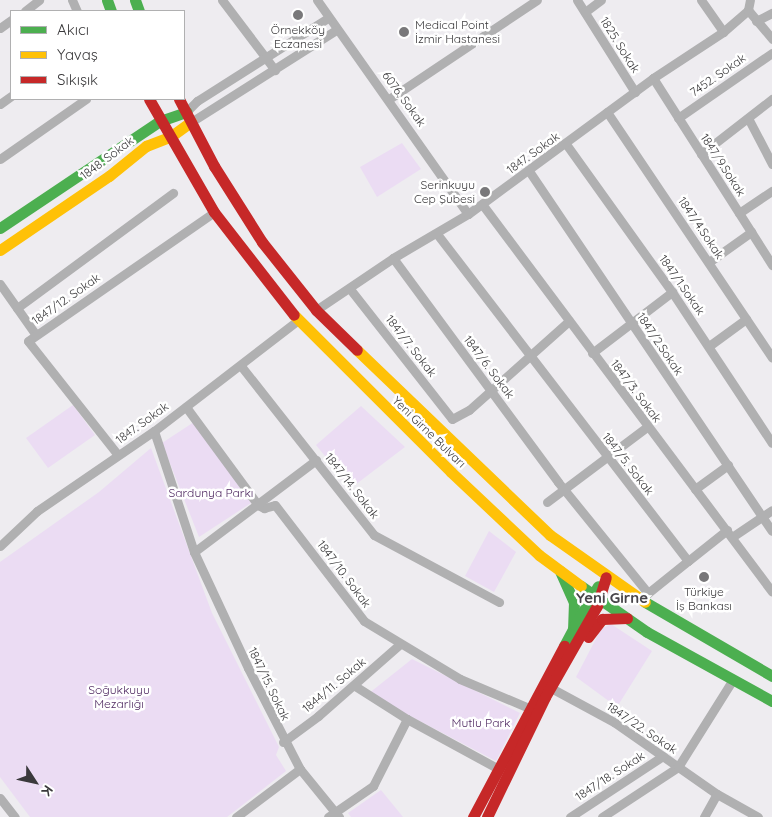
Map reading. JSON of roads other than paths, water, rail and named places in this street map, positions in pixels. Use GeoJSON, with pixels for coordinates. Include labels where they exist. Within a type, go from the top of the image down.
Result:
{"type":"FeatureCollection","features":[{"type":"Feature","properties":{"kind":"main road","name":"Yeni Girne Bulvarı"},"geometry":{"type":"LineString","coordinates":[[150,100],[214,212],[298,320],[451,472],[557,567],[596,597],[627,618],[732,681],[772,701]]}},
{"type":"Feature","properties":{"kind":"main road","name":"Yeni Girne Bulvarı"},"geometry":{"type":"LineString","coordinates":[[180,100],[214,166],[262,242],[316,310],[550,535],[606,577],[663,615],[772,676]]}},
{"type":"Feature","properties":{"kind":"main road","name":"1848. Sokak"},"geometry":{"type":"LineString","coordinates":[[0,228],[160,120],[188,117]]}},
{"type":"Feature","properties":{"kind":"main road","name":"1848. Sokak"},"geometry":{"type":"LineString","coordinates":[[0,250],[109,176],[146,146],[170,137],[188,117]]}},
{"type":"Feature","properties":{"kind":"main road"},"geometry":{"type":"LineString","coordinates":[[557,567],[574,602],[573,629]]}},
{"type":"Feature","properties":{"kind":"main road"},"geometry":{"type":"LineString","coordinates":[[487,817],[551,688],[568,658],[606,577]]}},
{"type":"Feature","properties":{"kind":"main road"},"geometry":{"type":"LineString","coordinates":[[473,817],[497,768],[573,629],[596,597]]}},
{"type":"Feature","properties":{"kind":"main road"},"geometry":{"type":"LineString","coordinates":[[568,658],[578,652],[602,619],[627,618]]}},
{"type":"Feature","properties":{"kind":"street"},"geometry":{"type":"LineString","coordinates":[[27,8],[39,0]]}},
{"type":"Feature","properties":{"kind":"street"},"geometry":{"type":"LineString","coordinates":[[222,0],[275,70]]}},
{"type":"Feature","properties":{"kind":"street","name":"6076. Sokak"},"geometry":{"type":"LineString","coordinates":[[317,0],[336,30],[389,99],[468,214]]}},
{"type":"Feature","properties":{"kind":"street"},"geometry":{"type":"LineString","coordinates":[[389,99],[537,0]]}},
{"type":"Feature","properties":{"kind":"street","name":"1825. Sokak"},"geometry":{"type":"LineString","coordinates":[[577,0],[634,92]]}},
{"type":"Feature","properties":{"kind":"street","name":"1825. Sokak"},"geometry":{"type":"LineString","coordinates":[[585,12],[601,0]]}},
{"type":"Feature","properties":{"kind":"street"},"geometry":{"type":"LineString","coordinates":[[702,0],[723,32]]}},
{"type":"Feature","properties":{"kind":"street"},"geometry":{"type":"LineString","coordinates":[[750,0],[748,10],[772,39]]}},
{"type":"Feature","properties":{"kind":"street","name":"1847. Sokak"},"geometry":{"type":"LineString","coordinates":[[316,310],[350,289],[393,258],[438,234],[468,214],[566,144],[653,78],[723,32],[748,10]]}},
{"type":"Feature","properties":{"kind":"street"},"geometry":{"type":"LineString","coordinates":[[756,21],[772,13]]}},
{"type":"Feature","properties":{"kind":"street","name":"1848. Sokak"},"geometry":{"type":"LineString","coordinates":[[188,117],[197,101],[267,59],[328,18]]}},
{"type":"Feature","properties":{"kind":"street","name":"1848. Sokak"},"geometry":{"type":"LineString","coordinates":[[188,117],[275,70],[336,30]]}},
{"type":"Feature","properties":{"kind":"street","name":"7452. Sokak"},"geometry":{"type":"LineString","coordinates":[[678,118],[772,53]]}},
{"type":"Feature","properties":{"kind":"street","name":"1847/9.Sokak"},"geometry":{"type":"LineString","coordinates":[[653,78],[772,265]]}},
{"type":"Feature","properties":{"kind":"street"},"geometry":{"type":"LineString","coordinates":[[701,154],[772,99]]}},
{"type":"Feature","properties":{"kind":"street"},"geometry":{"type":"LineString","coordinates":[[0,159],[82,100]]}},
{"type":"Feature","properties":{"kind":"street","name":"1847/4.Sokak"},"geometry":{"type":"LineString","coordinates":[[607,112],[772,358]]}},
{"type":"Feature","properties":{"kind":"street"},"geometry":{"type":"LineString","coordinates":[[748,118],[769,149],[772,164]]}},
{"type":"Feature","properties":{"kind":"street","name":"1847/1.Sokak"},"geometry":{"type":"LineString","coordinates":[[566,144],[672,292],[772,442]]}},
{"type":"Feature","properties":{"kind":"street","name":"1847/2.Sokak"},"geometry":{"type":"LineString","coordinates":[[529,171],[772,531]]}},
{"type":"Feature","properties":{"kind":"street"},"geometry":{"type":"LineString","coordinates":[[739,213],[772,191]]}},
{"type":"Feature","properties":{"kind":"street"},"geometry":{"type":"LineString","coordinates":[[17,308],[173,193]]}},
{"type":"Feature","properties":{"kind":"street","name":"1847/3. Sokak"},"geometry":{"type":"LineString","coordinates":[[482,204],[772,591]]}},
{"type":"Feature","properties":{"kind":"street","name":"1847/12. Sokak"},"geometry":{"type":"LineString","coordinates":[[118,455],[28,341],[214,212]]}},
{"type":"Feature","properties":{"kind":"street"},"geometry":{"type":"LineString","coordinates":[[709,262],[751,232]]}},
{"type":"Feature","properties":{"kind":"street","name":"1847/5. Sokak"},"geometry":{"type":"LineString","coordinates":[[438,234],[688,561]]}},
{"type":"Feature","properties":{"kind":"street","name":"1847/6. Sokak"},"geometry":{"type":"LineString","coordinates":[[393,258],[565,490]]}},
{"type":"Feature","properties":{"kind":"street"},"geometry":{"type":"LineString","coordinates":[[0,284],[36,335]]}},
{"type":"Feature","properties":{"kind":"street","name":"1847/7. Sokak"},"geometry":{"type":"LineString","coordinates":[[350,289],[452,419],[469,410],[490,389]]}},
{"type":"Feature","properties":{"kind":"street"},"geometry":{"type":"LineString","coordinates":[[592,353],[672,292]]}},
{"type":"Feature","properties":{"kind":"street"},"geometry":{"type":"LineString","coordinates":[[709,346],[746,319]]}},
{"type":"Feature","properties":{"kind":"street","name":"1847. Sokak"},"geometry":{"type":"LineString","coordinates":[[0,546],[37,511],[186,407],[298,320]]}},
{"type":"Feature","properties":{"kind":"street"},"geometry":{"type":"LineString","coordinates":[[490,389],[528,354],[569,322]]}},
{"type":"Feature","properties":{"kind":"street","name":"1847/14. Sokak"},"geometry":{"type":"LineString","coordinates":[[241,366],[374,535],[498,602]]}},
{"type":"Feature","properties":{"kind":"street"},"geometry":{"type":"LineString","coordinates":[[186,407],[258,505]]}},
{"type":"Feature","properties":{"kind":"street"},"geometry":{"type":"LineString","coordinates":[[548,502],[648,427]]}},
{"type":"Feature","properties":{"kind":"street","name":"1847/15. Sokak"},"geometry":{"type":"LineString","coordinates":[[154,430],[194,552],[283,742],[334,816]]}},
{"type":"Feature","properties":{"kind":"street"},"geometry":{"type":"LineString","coordinates":[[194,552],[316,460]]}},
{"type":"Feature","properties":{"kind":"street"},"geometry":{"type":"LineString","coordinates":[[695,489],[728,465]]}},
{"type":"Feature","properties":{"kind":"street"},"geometry":{"type":"LineString","coordinates":[[565,490],[648,593],[688,561],[729,533],[772,510]]}},
{"type":"Feature","properties":{"kind":"street","name":"1847/10. Sokak"},"geometry":{"type":"LineString","coordinates":[[258,505],[275,505],[364,621],[460,679],[529,708]]}},
{"type":"Feature","properties":{"kind":"street","name":"1844/11. Sokak"},"geometry":{"type":"LineString","coordinates":[[283,742],[355,686],[400,644]]}},
{"type":"Feature","properties":{"kind":"street"},"geometry":{"type":"LineString","coordinates":[[602,817],[678,767],[732,681]]}},
{"type":"Feature","properties":{"kind":"street"},"geometry":{"type":"LineString","coordinates":[[355,686],[407,719],[497,768]]}},
{"type":"Feature","properties":{"kind":"street","name":"1847/22. Sokak"},"geometry":{"type":"LineString","coordinates":[[551,688],[614,722],[717,794],[758,817]]}},
{"type":"Feature","properties":{"kind":"street"},"geometry":{"type":"LineString","coordinates":[[334,816],[373,786],[407,719]]}},
{"type":"Feature","properties":{"kind":"street","name":"1847/18. Sokak"},"geometry":{"type":"LineString","coordinates":[[570,817],[663,756]]}},
{"type":"Feature","properties":{"kind":"street"},"geometry":{"type":"LineString","coordinates":[[236,817],[300,769]]}},
{"type":"Feature","properties":{"kind":"street"},"geometry":{"type":"LineString","coordinates":[[704,817],[717,794]]}},
{"type":"Feature","properties":{"kind":"street"},"geometry":{"type":"LineString","coordinates":[[0,798],[15,817]]}},
{"type":"Feature","properties":{"kind":"place","name":"Örnekköy Eczanesi"},"geometry":{"type":"Point","coordinates":[298,15]}},
{"type":"Feature","properties":{"kind":"place","name":"Medical Point İzmir Hastanesi"},"geometry":{"type":"Point","coordinates":[404,32]}},
{"type":"Feature","properties":{"kind":"place","name":"Serinkuyu Cep Şubesi"},"geometry":{"type":"Point","coordinates":[485,192]}},
{"type":"Feature","properties":{"kind":"place","name":"Türkiye İş Bankası"},"geometry":{"type":"Point","coordinates":[704,577]}},
{"type":"Feature","properties":{"kind":"district","name":"Yeni Girne"},"geometry":{"type":"Point","coordinates":[612,598]}},
{"type":"Feature","properties":{"kind":"park label","name":"Sardunya Parkı"},"geometry":{"type":"Point","coordinates":[211,493]}},
{"type":"Feature","properties":{"kind":"park label","name":"Soğukkuyu Mezarlığı"},"geometry":{"type":"Point","coordinates":[119,697]}},
{"type":"Feature","properties":{"kind":"park label","name":"Mutlu Park"},"geometry":{"type":"Point","coordinates":[481,723]}}]}
